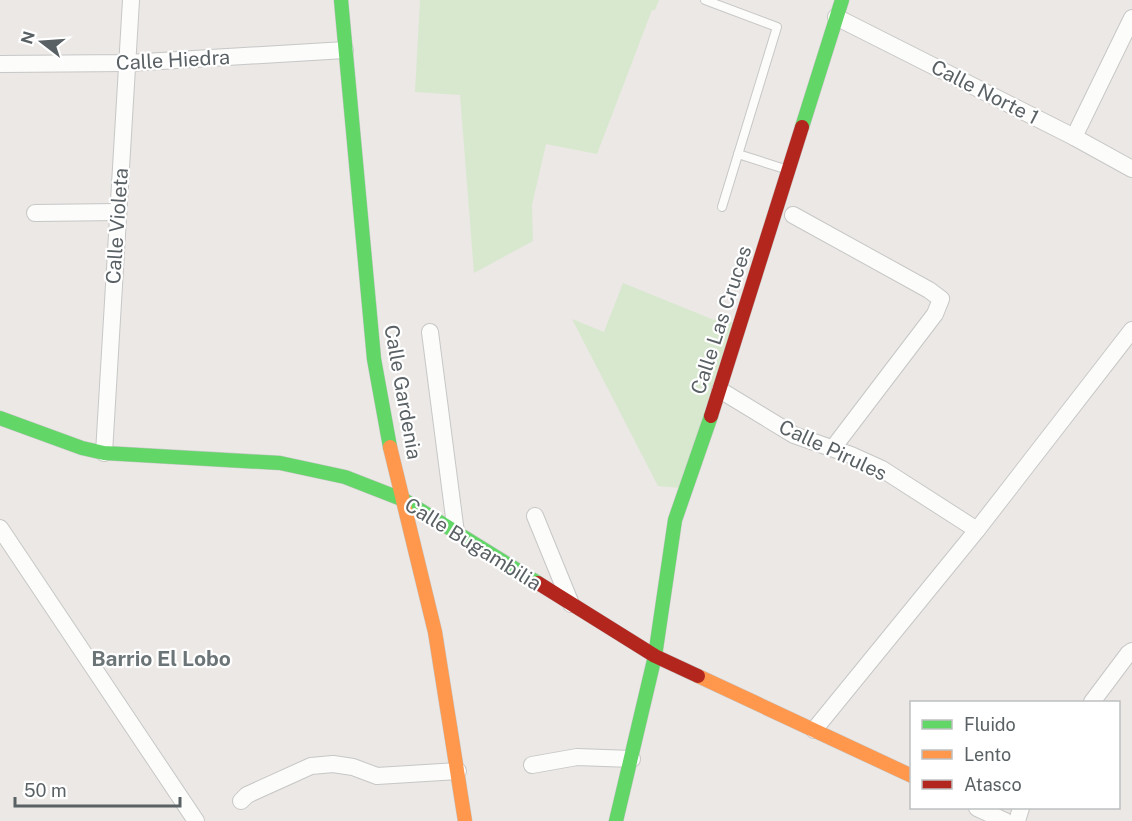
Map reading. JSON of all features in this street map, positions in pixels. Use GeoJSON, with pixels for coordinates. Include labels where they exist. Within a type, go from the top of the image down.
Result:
{"type":"FeatureCollection","features":[{"type":"Feature","properties":{"kind":"street","name":"Calle Violeta"},"geometry":{"type":"LineString","coordinates":[[104,453],[131,0]]}},
{"type":"Feature","properties":{"kind":"street","name":"Calle Gardenia"},"geometry":{"type":"LineString","coordinates":[[341,0],[374,359],[386,432],[435,632],[465,821]]}},
{"type":"Feature","properties":{"kind":"street","name":"Calle Las Cruces"},"geometry":{"type":"LineString","coordinates":[[616,821],[655,656],[675,520],[720,390],[842,0]]}},
{"type":"Feature","properties":{"kind":"street","name":"Calle Norte 1"},"geometry":{"type":"LineString","coordinates":[[836,17],[1074,136],[1132,168]]}},
{"type":"Feature","properties":{"kind":"street"},"geometry":{"type":"LineString","coordinates":[[1074,136],[1132,18]]}},
{"type":"Feature","properties":{"kind":"street","name":"Calle Hiedra"},"geometry":{"type":"LineString","coordinates":[[0,64],[128,63],[345,50]]}},
{"type":"Feature","properties":{"kind":"street"},"geometry":{"type":"LineString","coordinates":[[35,213],[118,212]]}},
{"type":"Feature","properties":{"kind":"street"},"geometry":{"type":"LineString","coordinates":[[794,215],[929,290],[941,299],[935,314],[833,448]]}},
{"type":"Feature","properties":{"kind":"street"},"geometry":{"type":"LineString","coordinates":[[814,730],[976,530],[1132,330]]}},
{"type":"Feature","properties":{"kind":"street"},"geometry":{"type":"LineString","coordinates":[[430,332],[456,533]]}},
{"type":"Feature","properties":{"kind":"street","name":"Calle Pirules"},"geometry":{"type":"LineString","coordinates":[[720,390],[794,435],[833,448],[882,470],[976,530]]}},
{"type":"Feature","properties":{"kind":"street","name":"Calle Bugambilia"},"geometry":{"type":"LineString","coordinates":[[0,418],[82,448],[104,453],[280,463],[345,477],[404,500],[655,656],[910,776]]}},
{"type":"Feature","properties":{"kind":"street"},"geometry":{"type":"LineString","coordinates":[[535,516],[572,606]]}},
{"type":"Feature","properties":{"kind":"street"},"geometry":{"type":"LineString","coordinates":[[0,528],[196,821]]}},
{"type":"Feature","properties":{"kind":"street"},"geometry":{"type":"LineString","coordinates":[[1093,701],[1132,651]]}},
{"type":"Feature","properties":{"kind":"street"},"geometry":{"type":"LineString","coordinates":[[532,765],[577,757],[632,759]]}},
{"type":"Feature","properties":{"kind":"street"},"geometry":{"type":"LineString","coordinates":[[241,801],[247,795],[311,766],[333,764],[353,767],[377,776],[458,771]]}},
{"type":"Feature","properties":{"kind":"street"},"geometry":{"type":"LineString","coordinates":[[981,809],[1005,821]]}},
{"type":"Feature","properties":{"kind":"lane"},"geometry":{"type":"LineString","coordinates":[[705,0],[777,27],[722,207]]}},
{"type":"Feature","properties":{"kind":"lane"},"geometry":{"type":"LineString","coordinates":[[738,154],[789,170]]}},
{"type":"Feature","properties":{"kind":"green space"},"geometry":{"type":"Polygon","coordinates":[[[420,0],[659,0],[655,10],[652,10],[597,154],[546,144],[532,205],[533,241],[474,273],[460,95],[415,92],[420,0]]]}},
{"type":"Feature","properties":{"kind":"green space"},"geometry":{"type":"Polygon","coordinates":[[[623,283],[714,320],[718,317],[734,323],[681,488],[658,486],[572,319],[604,332],[623,283]]]}},
{"type":"Feature","properties":{"kind":"traffic: fast"},"geometry":{"type":"LineString","coordinates":[[341,0],[374,359],[390,447]]}},
{"type":"Feature","properties":{"kind":"traffic: fast"},"geometry":{"type":"LineString","coordinates":[[802,127],[842,0]]}},
{"type":"Feature","properties":{"kind":"traffic: fast"},"geometry":{"type":"LineString","coordinates":[[616,821],[655,656],[675,520],[711,416]]}},
{"type":"Feature","properties":{"kind":"traffic: fast"},"geometry":{"type":"LineString","coordinates":[[0,418],[82,448],[104,453],[280,463],[345,477],[404,500],[538,583]]}},
{"type":"Feature","properties":{"kind":"traffic: slow"},"geometry":{"type":"LineString","coordinates":[[390,447],[435,632],[465,821]]}},
{"type":"Feature","properties":{"kind":"traffic: slow"},"geometry":{"type":"LineString","coordinates":[[698,676],[910,775]]}},
{"type":"Feature","properties":{"kind":"traffic: jam"},"geometry":{"type":"LineString","coordinates":[[711,416],[802,127]]}},
{"type":"Feature","properties":{"kind":"traffic: jam"},"geometry":{"type":"LineString","coordinates":[[538,583],[655,656],[698,676]]}},
{"type":"Feature","properties":{"kind":"district","name":"Barrio El Lobo"},"geometry":{"type":"Point","coordinates":[161,659]}}]}
